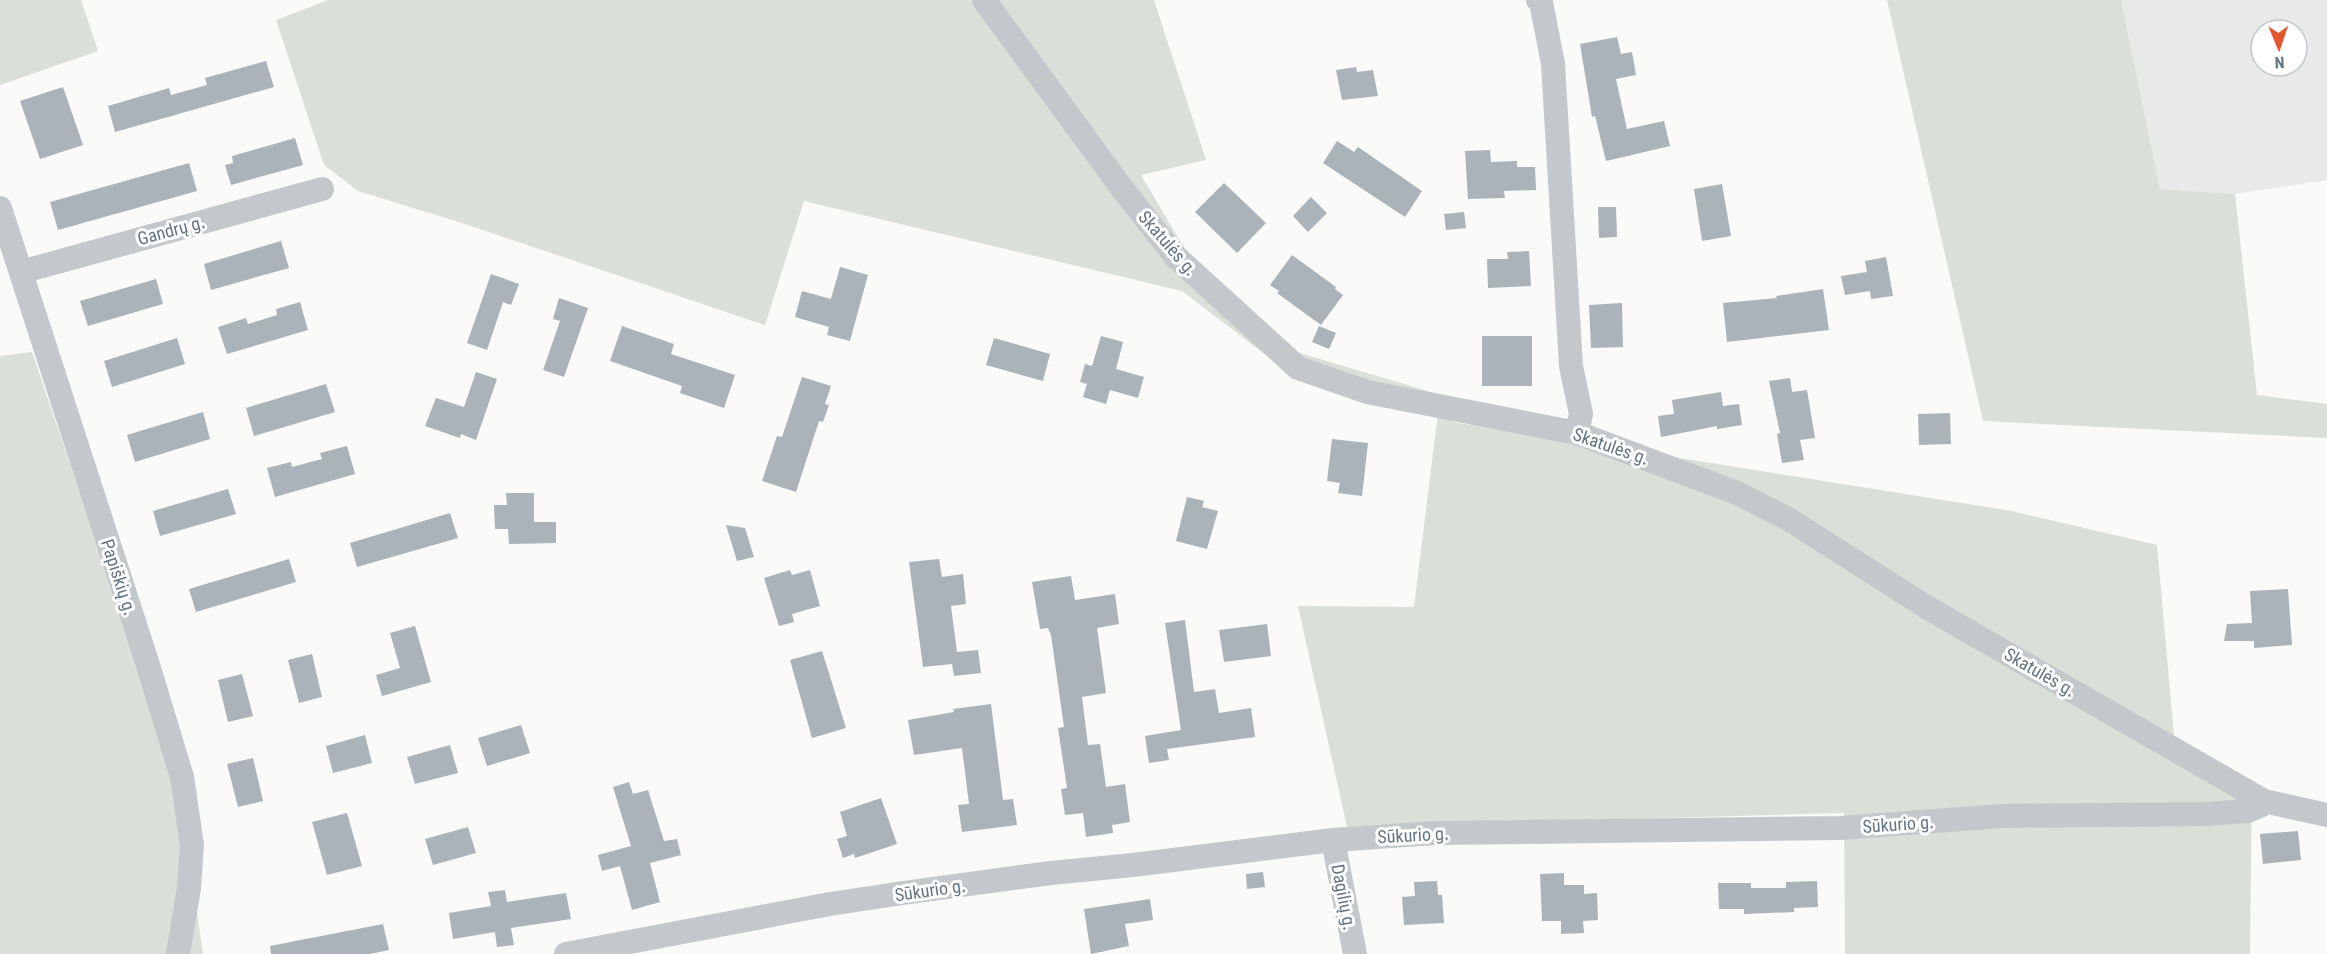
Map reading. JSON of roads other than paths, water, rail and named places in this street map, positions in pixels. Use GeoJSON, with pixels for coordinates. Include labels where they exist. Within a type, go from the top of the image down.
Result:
{"type":"FeatureCollection","features":[{"type":"Feature","properties":{"kind":"street","name":"Skatulės g."},"geometry":{"type":"LineString","coordinates":[[984,0],[1121,188],[1176,257],[1298,368],[1367,392],[1577,433],[1737,492],[1790,520],[1928,608],[2264,801],[2327,814]]}},
{"type":"Feature","properties":{"kind":"street"},"geometry":{"type":"LineString","coordinates":[[1538,0],[1541,2],[1553,64],[1571,366],[1581,414],[1577,433]]}},
{"type":"Feature","properties":{"kind":"street","name":"Gandrų g."},"geometry":{"type":"LineString","coordinates":[[21,272],[322,189]]}},
{"type":"Feature","properties":{"kind":"street","name":"Papiškių g."},"geometry":{"type":"LineString","coordinates":[[0,208],[182,777],[192,844],[189,888],[178,954]]}},
{"type":"Feature","properties":{"kind":"street","name":"Sūkurio g."},"geometry":{"type":"LineString","coordinates":[[566,954],[830,904],[903,893],[1333,840],[1435,833],[1841,828],[2002,816],[2206,814],[2248,810],[2260,806],[2264,801]]}},
{"type":"Feature","properties":{"kind":"street","name":"Dagilių g."},"geometry":{"type":"LineString","coordinates":[[1333,840],[1355,954]]}}]}
